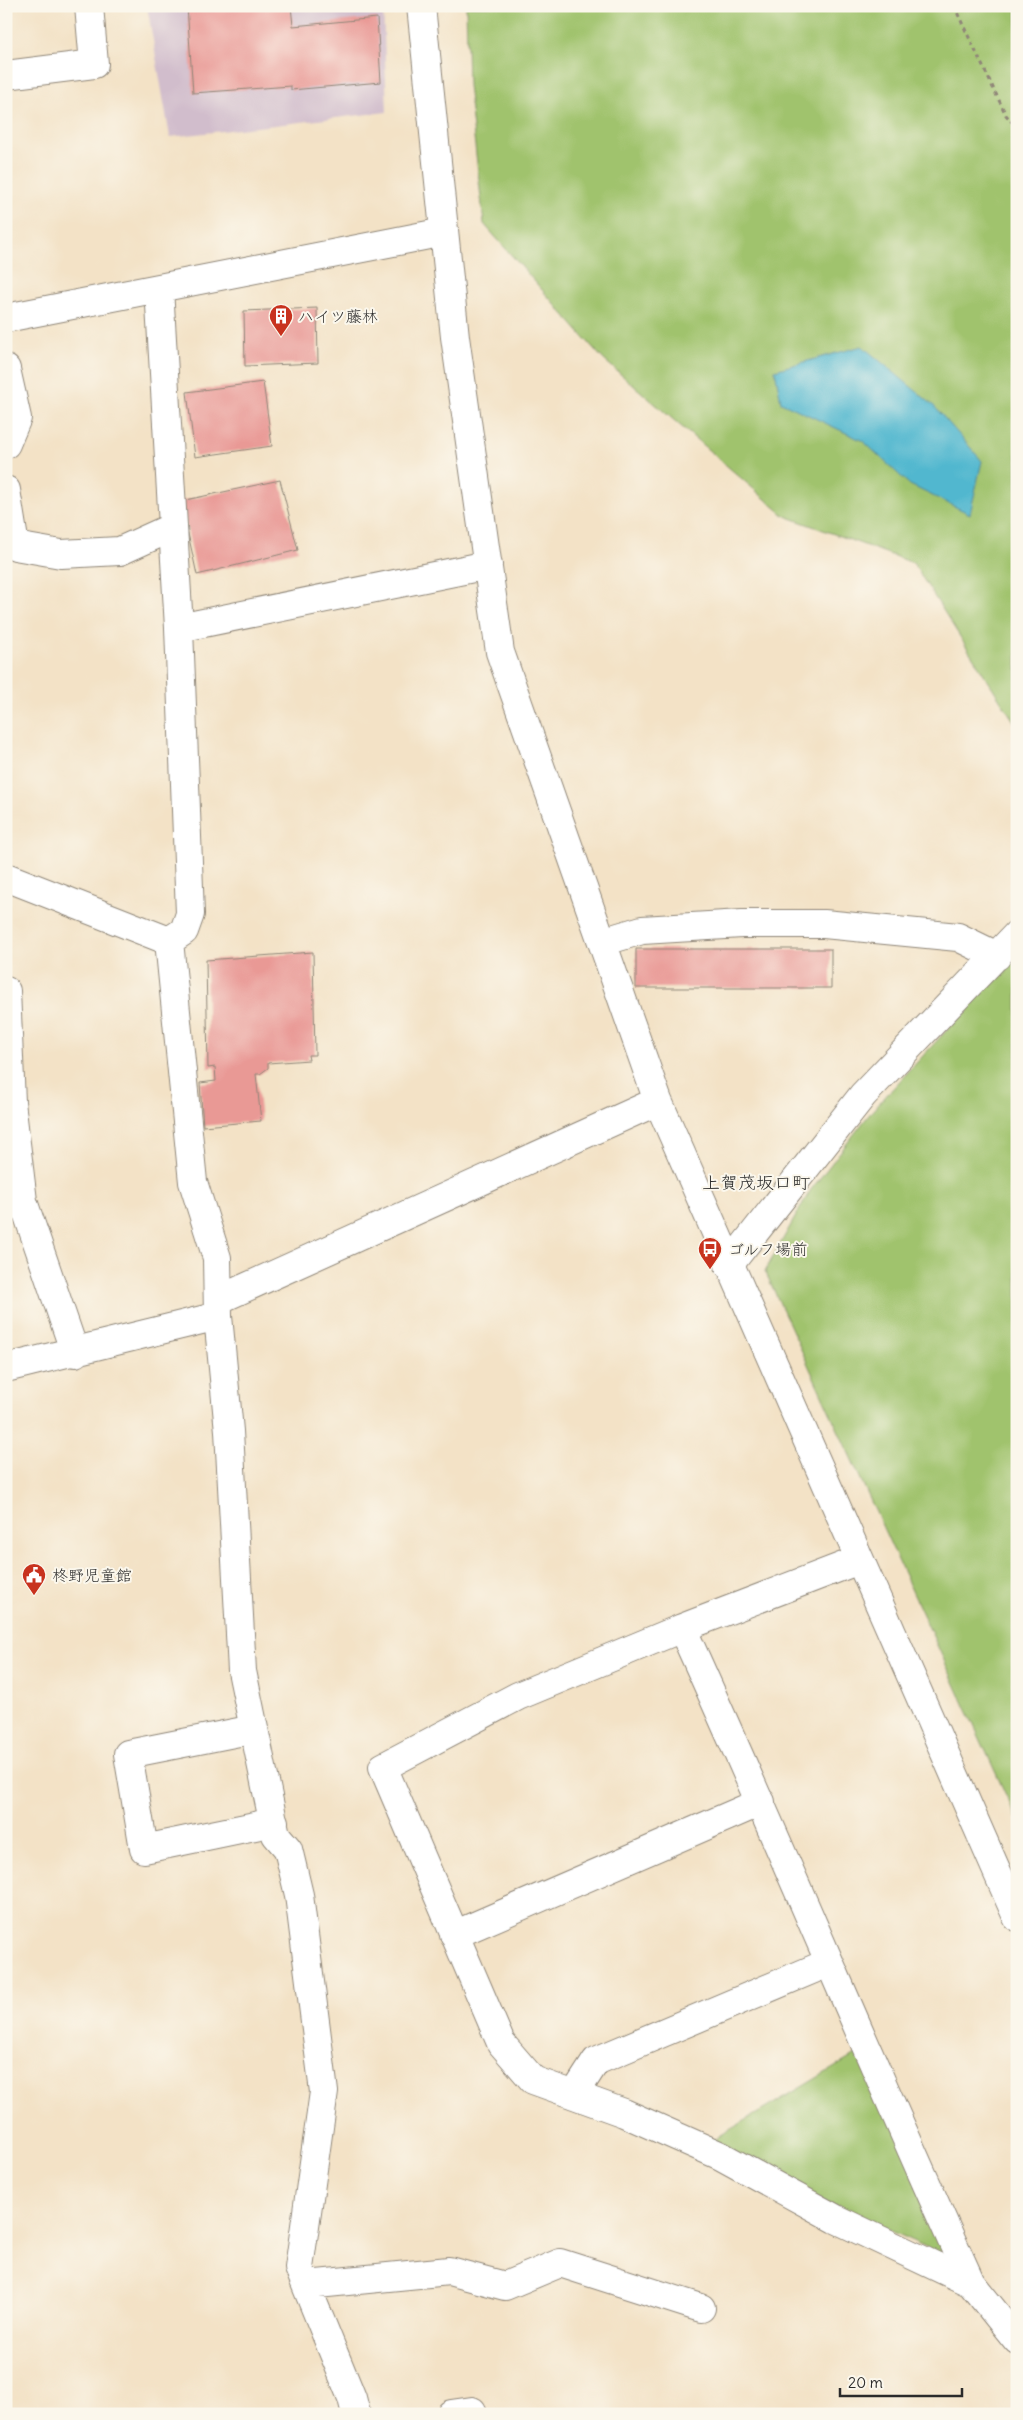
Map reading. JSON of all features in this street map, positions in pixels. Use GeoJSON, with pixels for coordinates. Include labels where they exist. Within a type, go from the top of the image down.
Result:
{"type":"FeatureCollection","features":[{"type":"Feature","properties":{"kind":"street"},"geometry":{"type":"LineString","coordinates":[[6,75],[94,64],[90,6]]}},
{"type":"Feature","properties":{"kind":"street"},"geometry":{"type":"LineString","coordinates":[[421,6],[455,338],[500,652],[658,1100],[1017,1917]]}},
{"type":"Feature","properties":{"kind":"street"},"geometry":{"type":"LineString","coordinates":[[6,318],[444,232]]}},
{"type":"Feature","properties":{"kind":"street"},"geometry":{"type":"LineString","coordinates":[[159,288],[179,628],[190,914],[184,931],[169,941]]}},
{"type":"Feature","properties":{"kind":"street"},"geometry":{"type":"LineString","coordinates":[[6,369],[17,418],[6,444]]}},
{"type":"Feature","properties":{"kind":"street"},"geometry":{"type":"LineString","coordinates":[[6,490],[15,546],[61,554],[120,551],[173,527]]}},
{"type":"Feature","properties":{"kind":"street"},"geometry":{"type":"LineString","coordinates":[[179,628],[488,565]]}},
{"type":"Feature","properties":{"kind":"street"},"geometry":{"type":"LineString","coordinates":[[6,878],[169,941]]}},
{"type":"Feature","properties":{"kind":"street"},"geometry":{"type":"LineString","coordinates":[[602,942],[642,930],[742,924],[824,924],[958,937],[997,956]]}},
{"type":"Feature","properties":{"kind":"street"},"geometry":{"type":"LineString","coordinates":[[730,1265],[863,1095],[1017,934]]}},
{"type":"Feature","properties":{"kind":"street"},"geometry":{"type":"LineString","coordinates":[[169,941],[193,1182],[217,1258],[218,1308],[229,1431],[242,1671],[276,1835],[288,1849],[299,1895],[324,2092],[299,2268],[352,2398],[356,2414]]}},
{"type":"Feature","properties":{"kind":"street"},"geometry":{"type":"LineString","coordinates":[[6,992],[14,1202],[76,1353]]}},
{"type":"Feature","properties":{"kind":"street"},"geometry":{"type":"LineString","coordinates":[[6,1368],[76,1353],[218,1308],[658,1100]]}},
{"type":"Feature","properties":{"kind":"street"},"geometry":{"type":"LineString","coordinates":[[859,1560],[682,1628],[518,1696],[383,1767],[501,2044],[533,2080],[624,2113],[721,2156],[836,2218],[972,2282]]}},
{"type":"Feature","properties":{"kind":"street"},"geometry":{"type":"LineString","coordinates":[[682,1628],[761,1802],[828,1963],[972,2282],[1017,2340]]}},
{"type":"Feature","properties":{"kind":"street"},"geometry":{"type":"LineString","coordinates":[[254,1729],[128,1754],[144,1849],[274,1822]]}},
{"type":"Feature","properties":{"kind":"street"},"geometry":{"type":"LineString","coordinates":[[454,1935],[761,1802]]}},
{"type":"Feature","properties":{"kind":"street"},"geometry":{"type":"LineString","coordinates":[[574,2095],[596,2061],[828,1963]]}},
{"type":"Feature","properties":{"kind":"street"},"geometry":{"type":"LineString","coordinates":[[306,2284],[449,2271],[506,2286],[560,2263],[701,2308]]}},
{"type":"Feature","properties":{"kind":"path"},"geometry":{"type":"LineString","coordinates":[[954,6],[1006,115],[1017,128]]}},
{"type":"Feature","properties":{"kind":"shaded area"},"geometry":{"type":"Polygon","coordinates":[[[147,6],[383,6],[387,112],[170,137],[147,6]]]}},
{"type":"Feature","properties":{"kind":"green space"},"geometry":{"type":"Polygon","coordinates":[[[466,6],[1017,6],[1017,726],[913,563],[785,516],[603,359],[484,224],[468,85],[466,6]]]}},
{"type":"Feature","properties":{"kind":"green space"},"geometry":{"type":"Polygon","coordinates":[[[1017,954],[1017,1819],[765,1271],[810,1191],[872,1111],[1017,954]]]}},
{"type":"Feature","properties":{"kind":"green space"},"geometry":{"type":"Polygon","coordinates":[[[867,2048],[962,2263],[701,2147],[867,2048]]]}},
{"type":"Feature","properties":{"kind":"water"},"geometry":{"type":"Polygon","coordinates":[[[862,346],[934,406],[982,461],[970,514],[910,485],[863,441],[781,402],[775,370],[862,346]]]}},
{"type":"Feature","properties":{"kind":"building"},"geometry":{"type":"Polygon","coordinates":[[[187,6],[291,6],[293,26],[377,18],[381,82],[291,90],[291,86],[193,93],[187,6]]]}},
{"type":"Feature","properties":{"kind":"building","name":"ハイツ藤林"},"geometry":{"type":"Polygon","coordinates":[[[317,308],[318,363],[245,366],[244,311],[317,308]]]}},
{"type":"Feature","properties":{"kind":"building"},"geometry":{"type":"Polygon","coordinates":[[[263,382],[272,446],[195,457],[187,392],[263,382]]]}},
{"type":"Feature","properties":{"kind":"building"},"geometry":{"type":"Polygon","coordinates":[[[280,480],[298,550],[197,575],[181,501],[280,480]]]}},
{"type":"Feature","properties":{"kind":"building"},"geometry":{"type":"Polygon","coordinates":[[[636,949],[831,949],[831,988],[636,988],[636,949]]]}},
{"type":"Feature","properties":{"kind":"building"},"geometry":{"type":"Polygon","coordinates":[[[313,952],[315,1055],[308,1055],[309,1060],[268,1063],[268,1068],[260,1074],[256,1074],[261,1121],[203,1126],[200,1083],[216,1081],[215,1067],[208,1068],[206,960],[313,952]]]}},
{"type":"Feature","properties":{"kind":"place","name":"ハイツ藤林"},"geometry":{"type":"Point","coordinates":[281,337]}},
{"type":"Feature","properties":{"kind":"place","name":"ゴルフ場前"},"geometry":{"type":"Point","coordinates":[710,1270]}},
{"type":"Feature","properties":{"kind":"place","name":"柊野児童館"},"geometry":{"type":"Point","coordinates":[34,1596]}},
{"type":"Feature","properties":{"kind":"district","name":"上賀茂坂口町"},"geometry":{"type":"Point","coordinates":[756,1183]}}]}
